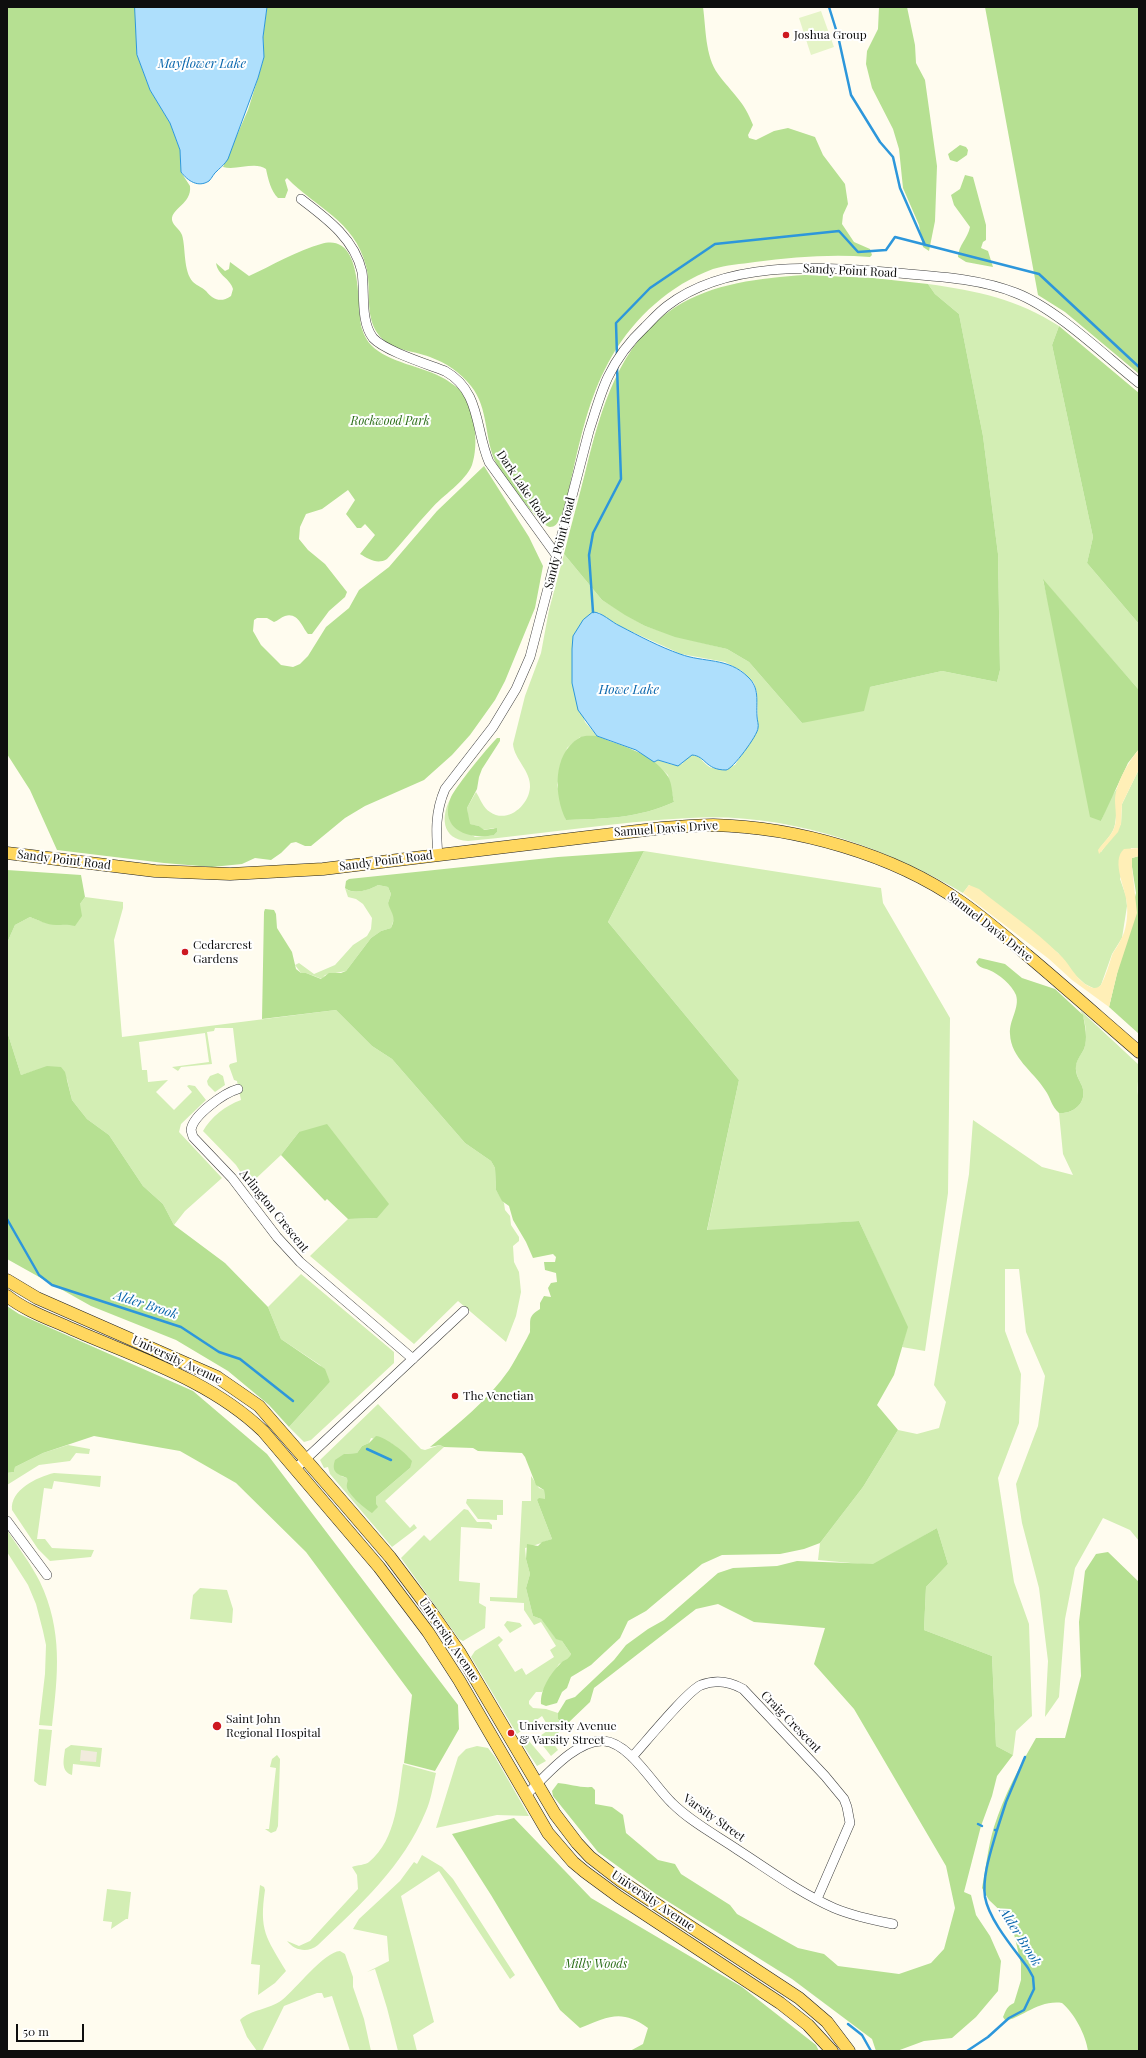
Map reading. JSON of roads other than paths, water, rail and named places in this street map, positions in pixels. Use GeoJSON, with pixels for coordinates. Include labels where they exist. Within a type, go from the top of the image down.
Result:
{"type":"FeatureCollection","features":[{"type":"Feature","properties":{"kind":"main road","name":"Samuel Davis Drive"},"geometry":{"type":"LineString","coordinates":[[438,856],[636,830],[711,825],[768,830],[828,843],[868,856],[905,871],[960,902],[1012,943],[1139,1052]]}},
{"type":"Feature","properties":{"kind":"main road","name":"Sandy Point Road"},"geometry":{"type":"LineString","coordinates":[[7,853],[155,871],[208,874],[323,869],[438,856]]}},
{"type":"Feature","properties":{"kind":"main road","name":"University Avenue"},"geometry":{"type":"LineString","coordinates":[[7,1280],[37,1298],[217,1377],[259,1406],[390,1557],[432,1613],[460,1653],[565,1828],[590,1857],[621,1882],[799,1998],[827,2022],[849,2051]]}},
{"type":"Feature","properties":{"kind":"main road","name":"University Avenue"},"geometry":{"type":"LineString","coordinates":[[7,1296],[37,1314],[183,1377],[219,1395],[249,1418],[295,1469],[378,1567],[428,1632],[463,1687],[548,1833],[585,1872],[780,2003],[808,2024],[832,2051]]}},
{"type":"Feature","properties":{"kind":"street","name":"Dark Lake Road"},"geometry":{"type":"LineString","coordinates":[[300,199],[335,226],[357,257],[361,272],[366,318],[370,332],[374,338],[388,348],[452,375],[467,391],[474,405],[484,448],[489,462],[557,556]]}},
{"type":"Feature","properties":{"kind":"street","name":"Sandy Point Road"},"geometry":{"type":"LineString","coordinates":[[438,856],[436,825],[440,800],[453,777],[493,727],[516,689],[536,638],[595,411],[608,377],[616,362],[641,331],[667,306],[692,291],[721,280],[776,270],[822,268],[944,278],[999,288],[1033,301],[1048,311],[1139,383]]}},
{"type":"Feature","properties":{"kind":"street","name":"Arlington Crescent"},"geometry":{"type":"LineString","coordinates":[[238,1089],[223,1095],[195,1121],[191,1130],[193,1137],[232,1178],[277,1237],[300,1262],[413,1359]]}},
{"type":"Feature","properties":{"kind":"street"},"geometry":{"type":"LineString","coordinates":[[295,1469],[464,1312]]}},
{"type":"Feature","properties":{"kind":"street"},"geometry":{"type":"LineString","coordinates":[[7,1521],[47,1576]]}},
{"type":"Feature","properties":{"kind":"street","name":"Craig Crescent"},"geometry":{"type":"LineString","coordinates":[[632,1757],[699,1686],[720,1681],[727,1682],[742,1689],[826,1776],[844,1799],[848,1807],[850,1823],[817,1899]]}},
{"type":"Feature","properties":{"kind":"street","name":"Varsity Street"},"geometry":{"type":"LineString","coordinates":[[526,1795],[573,1752],[596,1741],[606,1741],[615,1744],[632,1757],[670,1802],[692,1820],[817,1899],[863,1918],[892,1924]]}},
{"type":"Feature","properties":{"kind":"water","name":"Mayflower Lake"},"geometry":{"type":"Polygon","coordinates":[[[135,7],[267,7],[263,37],[264,57],[258,78],[228,159],[209,181],[205,183],[197,184],[190,181],[181,172],[180,150],[170,123],[150,90],[137,55],[135,7]]]}},
{"type":"Feature","properties":{"kind":"water","name":"Howe Lake"},"geometry":{"type":"Polygon","coordinates":[[[593,612],[596,612],[635,634],[672,651],[689,657],[716,661],[732,666],[752,681],[757,695],[758,728],[757,732],[739,759],[734,764],[726,770],[714,768],[697,756],[692,755],[678,766],[658,760],[654,762],[636,750],[597,736],[578,710],[572,683],[573,636],[583,620],[593,612]]]}},
{"type":"Feature","properties":{"kind":"waterway"},"geometry":{"type":"LineString","coordinates":[[829,7],[838,36],[851,95],[880,142],[893,157],[900,188],[925,245]]}},
{"type":"Feature","properties":{"kind":"waterway"},"geometry":{"type":"LineString","coordinates":[[617,356],[616,323],[650,288],[715,244],[839,231],[858,252],[886,250],[895,237],[1039,274],[1139,367]]}},
{"type":"Feature","properties":{"kind":"waterway"},"geometry":{"type":"LineString","coordinates":[[593,612],[589,555],[593,533],[621,479],[617,367]]}},
{"type":"Feature","properties":{"kind":"waterway","name":"Alder Brook"},"geometry":{"type":"LineString","coordinates":[[7,1219],[39,1275],[52,1285],[181,1327],[219,1352],[240,1359],[293,1401]]}},
{"type":"Feature","properties":{"kind":"waterway","name":"Alder Brook"},"geometry":{"type":"LineString","coordinates":[[367,1449],[391,1460]]}},
{"type":"Feature","properties":{"kind":"waterway"},"geometry":{"type":"LineString","coordinates":[[997,1830],[1006,1802],[1025,1757]]}},
{"type":"Feature","properties":{"kind":"waterway","name":"Alder Brook"},"geometry":{"type":"LineString","coordinates":[[978,1824],[982,1826]]}},
{"type":"Feature","properties":{"kind":"waterway","name":"Alder Brook"},"geometry":{"type":"LineString","coordinates":[[967,2051],[988,2037],[1009,2018],[1024,2010],[1034,1989],[1033,1977],[1028,1968],[997,1925],[987,1906],[984,1889],[986,1872],[997,1830],[995,1830]]}},
{"type":"Feature","properties":{"kind":"waterway"},"geometry":{"type":"LineString","coordinates":[[848,2024],[862,2035],[871,2051]]}},
{"type":"Feature","properties":{"kind":"place","name":"Joshua Group"},"geometry":{"type":"Point","coordinates":[786,35]}},
{"type":"Feature","properties":{"kind":"place","name":"Cedarcrest Gardens"},"geometry":{"type":"Point","coordinates":[185,952]}},
{"type":"Feature","properties":{"kind":"place","name":"The Venetian"},"geometry":{"type":"Point","coordinates":[455,1396]}},
{"type":"Feature","properties":{"kind":"place","name":"Saint John Regional Hospital"},"geometry":{"type":"Point","coordinates":[217,1726]}},
{"type":"Feature","properties":{"kind":"place","name":"University Avenue & Varsity Street"},"geometry":{"type":"Point","coordinates":[511,1733]}},
{"type":"Feature","properties":{"kind":"park label","name":"Rockwood Park"},"geometry":{"type":"Point","coordinates":[390,421]}},
{"type":"Feature","properties":{"kind":"park label","name":"Milly Woods"},"geometry":{"type":"Point","coordinates":[596,1964]}}]}
